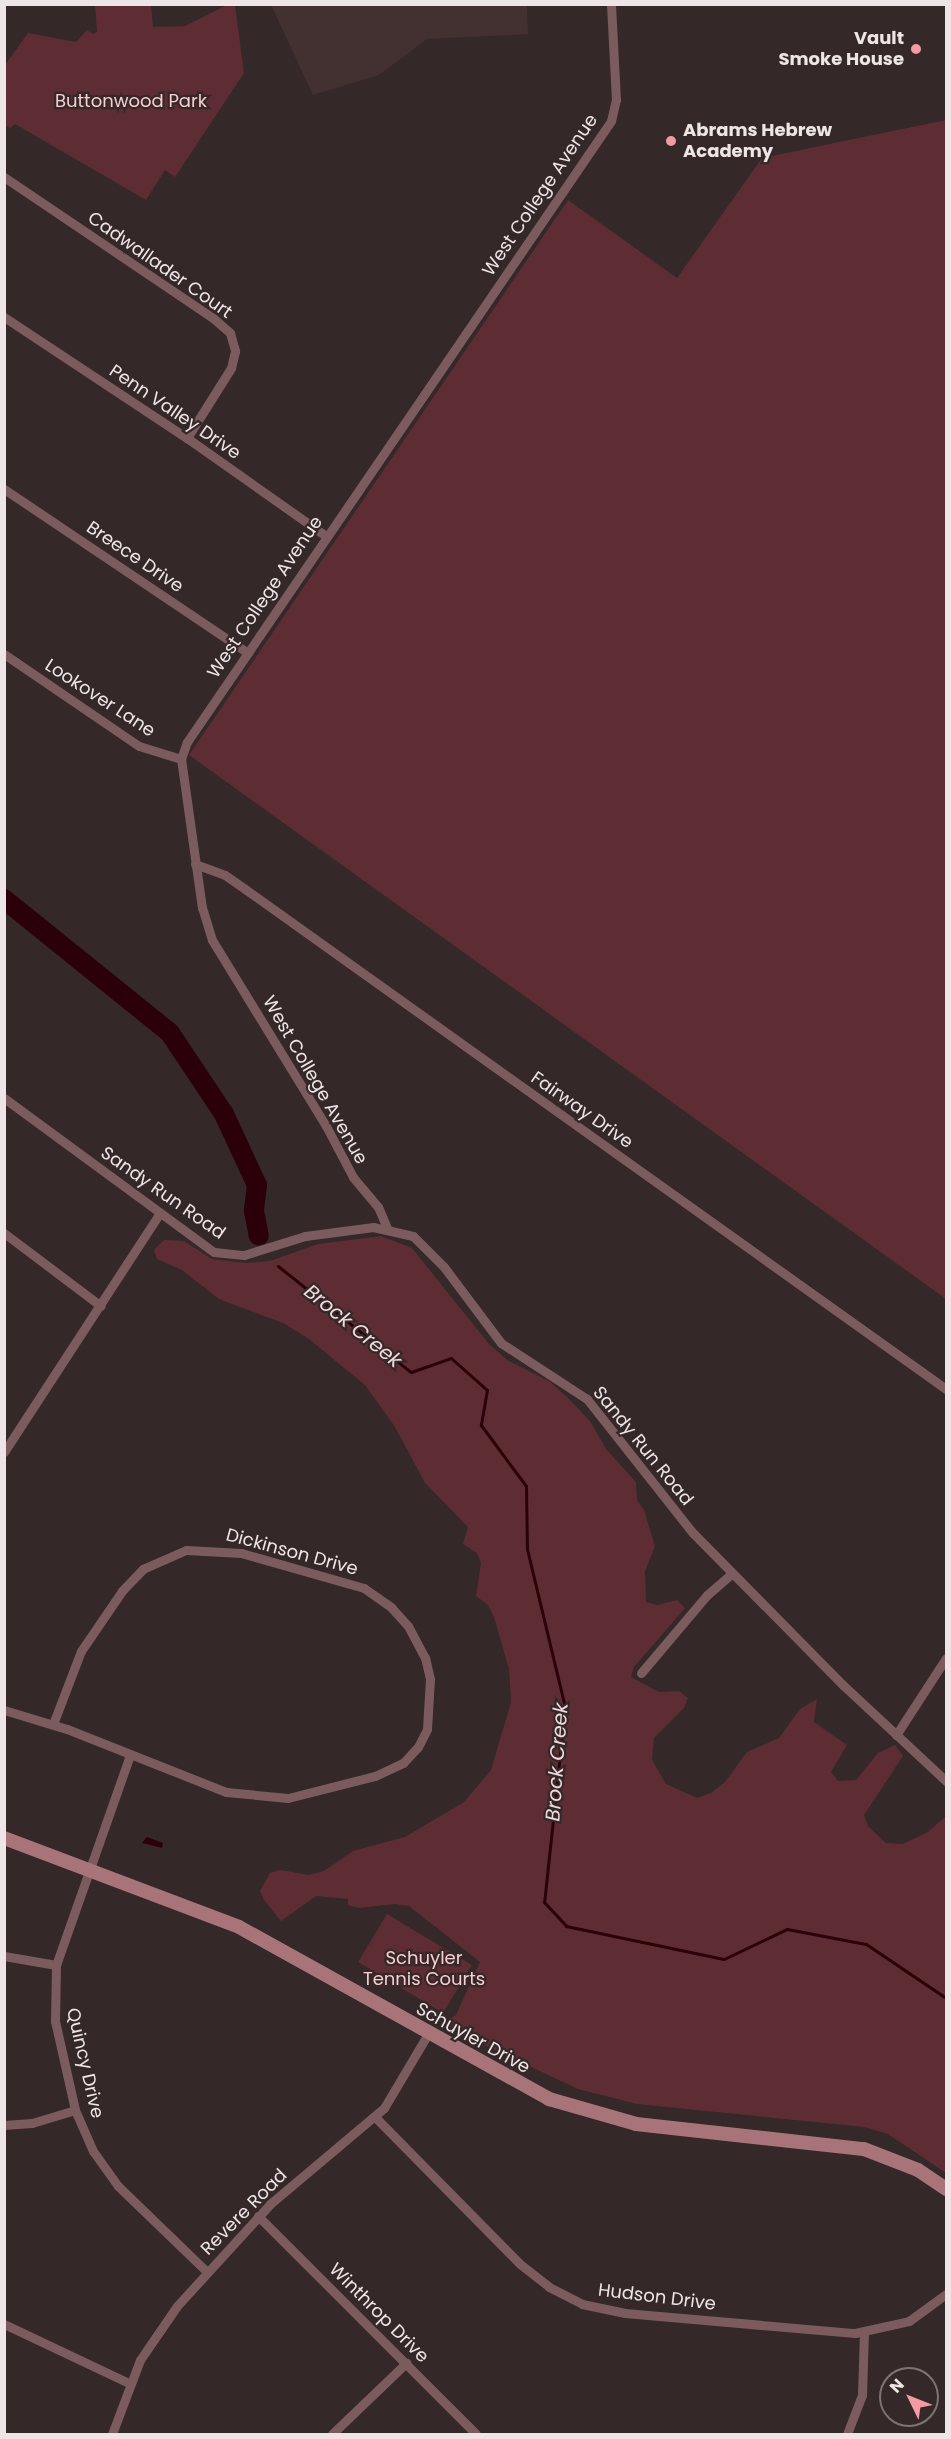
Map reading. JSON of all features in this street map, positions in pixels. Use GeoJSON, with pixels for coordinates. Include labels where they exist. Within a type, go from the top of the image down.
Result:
{"type":"FeatureCollection","features":[{"type":"Feature","properties":{"kind":"street","name":"West College Avenue"},"geometry":{"type":"LineString","coordinates":[[387,1228],[212,940],[202,908],[181,759],[188,742],[611,121],[616,100],[611,4]]}},
{"type":"Feature","properties":{"kind":"street","name":"Cadwallader Court"},"geometry":{"type":"LineString","coordinates":[[4,177],[213,318],[230,333],[235,351],[231,368],[187,438]]}},
{"type":"Feature","properties":{"kind":"street","name":"Penn Valley Drive"},"geometry":{"type":"LineString","coordinates":[[4,317],[187,438],[327,536]]}},
{"type":"Feature","properties":{"kind":"street","name":"Breece Drive"},"geometry":{"type":"LineString","coordinates":[[4,489],[248,653]]}},
{"type":"Feature","properties":{"kind":"street","name":"Lookover Lane"},"geometry":{"type":"LineString","coordinates":[[4,654],[139,746],[181,759]]}},
{"type":"Feature","properties":{"kind":"street","name":"Fairway Drive"},"geometry":{"type":"LineString","coordinates":[[195,864],[238,884],[946,1389]]}},
{"type":"Feature","properties":{"kind":"street","name":"Sandy Run Road"},"geometry":{"type":"LineString","coordinates":[[4,1098],[208,1249],[229,1255],[255,1252],[305,1236],[387,1228],[413,1236],[432,1253],[501,1343],[587,1399],[657,1493],[732,1573],[896,1735],[946,1781]]}},
{"type":"Feature","properties":{"kind":"street"},"geometry":{"type":"LineString","coordinates":[[6,1447],[101,1306],[159,1214]]}},
{"type":"Feature","properties":{"kind":"street"},"geometry":{"type":"LineString","coordinates":[[4,1233],[101,1306]]}},
{"type":"Feature","properties":{"kind":"street","name":"Dickinson Drive"},"geometry":{"type":"LineString","coordinates":[[4,1710],[53,1724],[206,1785],[250,1797],[306,1795],[375,1776],[403,1763],[424,1737],[431,1709],[425,1658],[408,1626],[391,1607],[364,1588],[241,1553],[186,1550],[142,1569],[122,1591],[81,1651],[53,1724]]}},
{"type":"Feature","properties":{"kind":"street"},"geometry":{"type":"LineString","coordinates":[[641,1673],[707,1595],[732,1573]]}},
{"type":"Feature","properties":{"kind":"street"},"geometry":{"type":"LineString","coordinates":[[896,1735],[946,1658]]}},
{"type":"Feature","properties":{"kind":"street","name":"Quincy Drive"},"geometry":{"type":"LineString","coordinates":[[130,1755],[56,1965],[55,2021],[75,2110],[93,2151],[118,2186],[207,2272]]}},
{"type":"Feature","properties":{"kind":"street","name":"Schuyler Drive"},"geometry":{"type":"LineString","coordinates":[[4,1838],[239,1927],[519,2085],[585,2112],[636,2124],[853,2147],[900,2162],[946,2189]]}},
{"type":"Feature","properties":{"kind":"street"},"geometry":{"type":"LineString","coordinates":[[4,1956],[56,1965]]}},
{"type":"Feature","properties":{"kind":"street","name":"Revere Road"},"geometry":{"type":"LineString","coordinates":[[112,2434],[129,2384],[161,2327],[258,2216],[375,2118],[394,2093],[428,2034]]}},
{"type":"Feature","properties":{"kind":"street"},"geometry":{"type":"LineString","coordinates":[[4,2125],[32,2123],[75,2110]]}},
{"type":"Feature","properties":{"kind":"street","name":"Hudson Drive"},"geometry":{"type":"LineString","coordinates":[[375,2118],[520,2264],[571,2300],[626,2313],[864,2333],[909,2321],[946,2294]]}},
{"type":"Feature","properties":{"kind":"street","name":"Winthrop Drive"},"geometry":{"type":"LineString","coordinates":[[258,2216],[476,2434]]}},
{"type":"Feature","properties":{"kind":"street"},"geometry":{"type":"LineString","coordinates":[[4,2324],[129,2384]]}},
{"type":"Feature","properties":{"kind":"street"},"geometry":{"type":"LineString","coordinates":[[847,2434],[862,2395],[864,2333]]}},
{"type":"Feature","properties":{"kind":"street"},"geometry":{"type":"LineString","coordinates":[[332,2434],[406,2363]]}},
{"type":"Feature","properties":{"kind":"shaded area"},"geometry":{"type":"Polygon","coordinates":[[[271,5],[527,5],[528,34],[427,39],[379,75],[313,95],[271,5]]]}},
{"type":"Feature","properties":{"kind":"shaded area"},"geometry":{"type":"Polygon","coordinates":[[[147,1837],[163,1843],[162,1848],[142,1843],[147,1837]]]}},
{"type":"Feature","properties":{"kind":"green space","name":"Buttonwood Park"},"geometry":{"type":"Polygon","coordinates":[[[95,5],[151,5],[153,27],[185,26],[227,5],[235,5],[244,73],[175,177],[165,170],[146,200],[15,124],[10,128],[5,125],[5,65],[28,33],[76,42],[87,30],[93,34],[97,32],[95,5]]]}},
{"type":"Feature","properties":{"kind":"green space"},"geometry":{"type":"Polygon","coordinates":[[[946,120],[946,1299],[189,755],[568,200],[677,278],[762,158],[946,120]]]}},
{"type":"Feature","properties":{"kind":"green space"},"geometry":{"type":"Polygon","coordinates":[[[381,1236],[412,1248],[489,1344],[507,1360],[549,1381],[568,1398],[590,1421],[606,1449],[636,1482],[637,1500],[644,1510],[655,1546],[645,1571],[646,1602],[657,1605],[677,1600],[685,1608],[634,1667],[631,1677],[659,1692],[679,1691],[688,1698],[684,1708],[654,1738],[652,1760],[666,1784],[697,1798],[711,1793],[725,1782],[747,1752],[779,1738],[800,1709],[817,1699],[814,1722],[847,1745],[831,1772],[838,1781],[856,1780],[878,1753],[895,1745],[903,1756],[864,1815],[868,1826],[886,1843],[903,1844],[928,1832],[946,1816],[946,2173],[888,2134],[864,2127],[637,2104],[578,2089],[451,2029],[448,2020],[456,2015],[480,1962],[409,1906],[395,1904],[359,1908],[348,1905],[348,1899],[316,1896],[281,1921],[264,1900],[260,1891],[270,1873],[280,1870],[309,1875],[324,1871],[353,1851],[405,1837],[464,1802],[491,1770],[511,1702],[509,1669],[494,1617],[488,1605],[476,1596],[481,1563],[477,1553],[463,1544],[468,1527],[425,1483],[395,1427],[365,1385],[309,1339],[283,1323],[219,1299],[182,1270],[157,1259],[154,1250],[164,1240],[184,1241],[212,1259],[246,1263],[270,1261],[318,1244],[381,1236]]]}},
{"type":"Feature","properties":{"kind":"green space","name":"Schuyler Tennis Courts"},"geometry":{"type":"Polygon","coordinates":[[[387,1914],[472,1965],[443,2013],[358,1962],[387,1914]]]}},
{"type":"Feature","properties":{"kind":"waterway","name":"Brock Creek"},"geometry":{"type":"LineString","coordinates":[[4,899],[170,1033],[224,1114],[257,1185],[254,1211],[259,1236]]}},
{"type":"Feature","properties":{"kind":"waterway","name":"Brock Creek"},"geometry":{"type":"LineString","coordinates":[[278,1266],[411,1372],[451,1358],[487,1390],[481,1425],[526,1486],[527,1549],[565,1707],[544,1902],[566,1926],[724,1959],[787,1929],[866,1944],[946,1998]]}},
{"type":"Feature","properties":{"kind":"place","name":"Vault Smoke House"},"geometry":{"type":"Point","coordinates":[916,49]}},
{"type":"Feature","properties":{"kind":"place","name":"Abrams Hebrew Academy"},"geometry":{"type":"Point","coordinates":[671,141]}}]}
